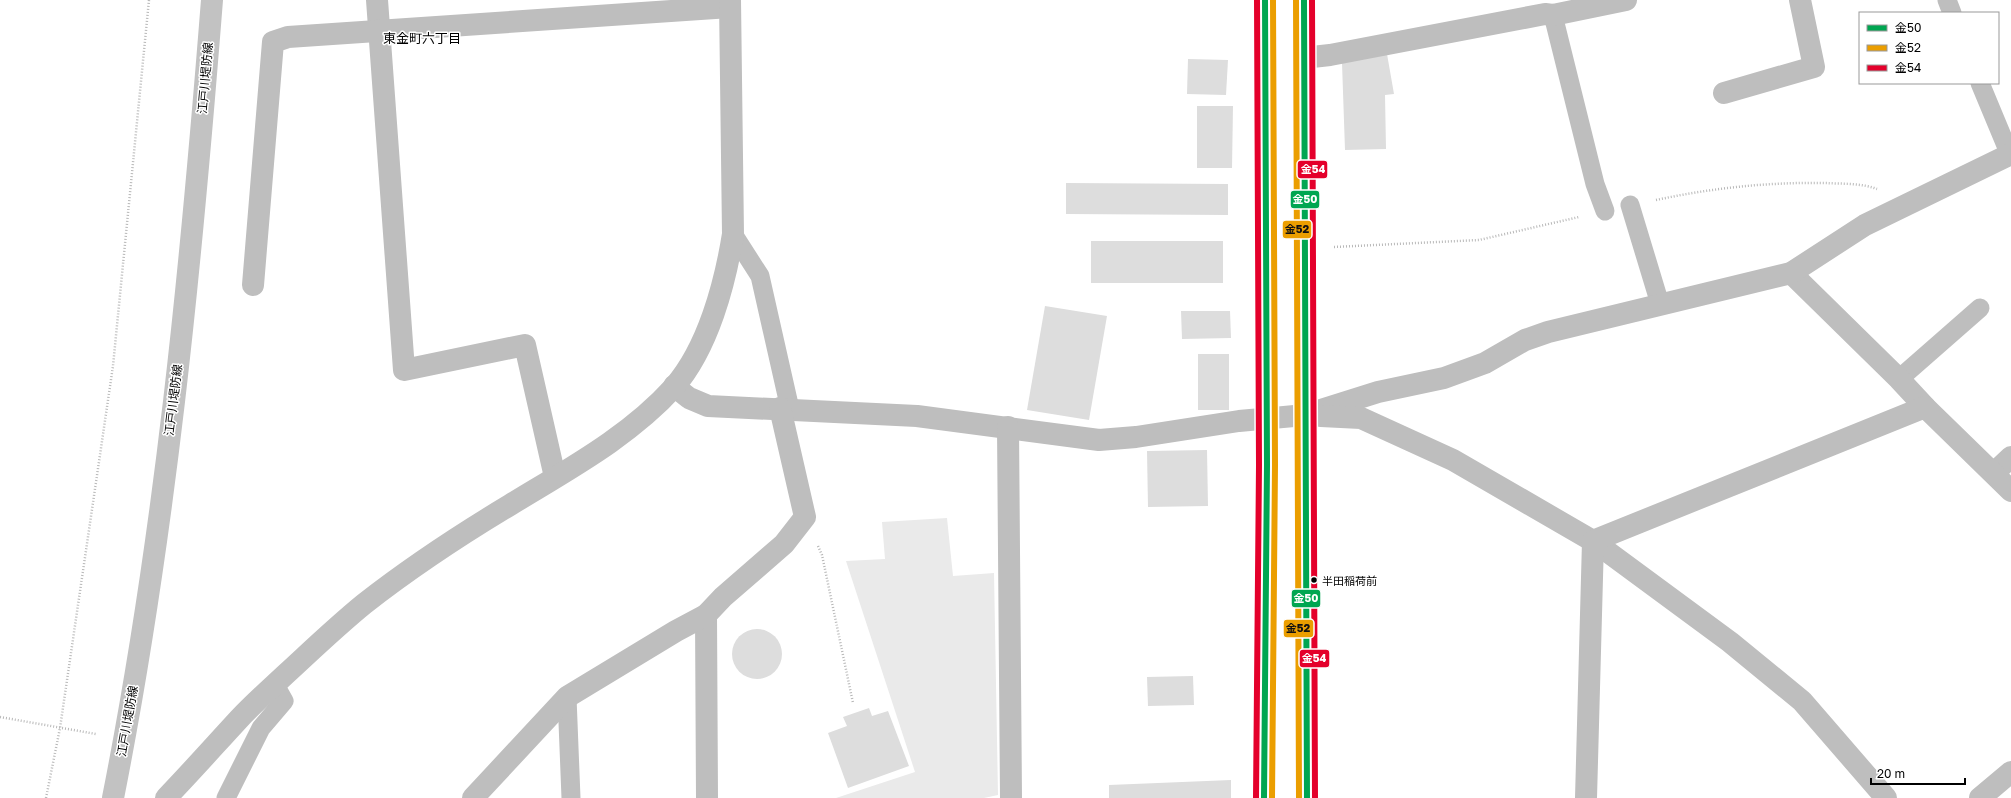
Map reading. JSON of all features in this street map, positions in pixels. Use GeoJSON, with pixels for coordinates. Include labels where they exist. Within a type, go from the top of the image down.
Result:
{"type":"FeatureCollection","features":[{"type":"Feature","properties":{"kind":"main road","name":"江戸川堤防線"},"geometry":{"type":"LineString","coordinates":[[112,798],[124,738],[158,529],[187,282],[212,0]]}},
{"type":"Feature","properties":{"kind":"main road"},"geometry":{"type":"LineString","coordinates":[[1264,798],[1266,419],[1265,0]]}},
{"type":"Feature","properties":{"kind":"main road"},"geometry":{"type":"LineString","coordinates":[[1304,0],[1304,415],[1307,798]]}},
{"type":"Feature","properties":{"kind":"street"},"geometry":{"type":"LineString","coordinates":[[377,0],[404,370],[525,346],[555,477]]}},
{"type":"Feature","properties":{"kind":"street"},"geometry":{"type":"LineString","coordinates":[[1303,58],[1330,55],[1545,14],[1553,15],[1626,0]]}},
{"type":"Feature","properties":{"kind":"street"},"geometry":{"type":"LineString","coordinates":[[1724,93],[1814,67],[1800,0]]}},
{"type":"Feature","properties":{"kind":"street"},"geometry":{"type":"LineString","coordinates":[[166,798],[240,718],[362,606],[410,569],[593,454],[628,429],[674,386],[689,365],[712,320],[727,272],[733,234],[730,4],[288,37],[273,42],[253,285]]}},
{"type":"Feature","properties":{"kind":"street"},"geometry":{"type":"LineString","coordinates":[[1304,415],[1378,392],[1444,378],[1485,363],[1525,340],[1548,332],[1791,273],[1865,225],[2009,158]]}},
{"type":"Feature","properties":{"kind":"street"},"geometry":{"type":"LineString","coordinates":[[1791,273],[1899,379],[1925,408],[2011,491]]}},
{"type":"Feature","properties":{"kind":"street"},"geometry":{"type":"LineString","coordinates":[[674,386],[689,398],[708,406],[916,416],[1099,440],[1136,437],[1239,421],[1304,415],[1361,418],[1453,460],[1593,542],[1730,642],[1802,701],[1886,798]]}},
{"type":"Feature","properties":{"kind":"street"},"geometry":{"type":"LineString","coordinates":[[1593,542],[1925,408]]}},
{"type":"Feature","properties":{"kind":"street"},"geometry":{"type":"LineString","coordinates":[[473,798],[567,697],[676,631],[706,615],[723,597],[784,544],[805,517],[785,409]]}},
{"type":"Feature","properties":{"kind":"street"},"geometry":{"type":"LineString","coordinates":[[1008,427],[1011,798]]}},
{"type":"Feature","properties":{"kind":"street"},"geometry":{"type":"LineString","coordinates":[[1994,473],[2011,457]]}},
{"type":"Feature","properties":{"kind":"street"},"geometry":{"type":"LineString","coordinates":[[1586,798],[1593,542]]}},
{"type":"Feature","properties":{"kind":"street"},"geometry":{"type":"LineString","coordinates":[[706,615],[707,798]]}},
{"type":"Feature","properties":{"kind":"street"},"geometry":{"type":"LineString","coordinates":[[1980,798],[2011,772]]}},
{"type":"Feature","properties":{"kind":"lane"},"geometry":{"type":"LineString","coordinates":[[1947,0],[1952,12]]}},
{"type":"Feature","properties":{"kind":"lane"},"geometry":{"type":"LineString","coordinates":[[1553,15],[1595,184],[1605,211]]}},
{"type":"Feature","properties":{"kind":"lane"},"geometry":{"type":"LineString","coordinates":[[1980,84],[2009,158]]}},
{"type":"Feature","properties":{"kind":"lane"},"geometry":{"type":"LineString","coordinates":[[1630,205],[1660,304]]}},
{"type":"Feature","properties":{"kind":"lane"},"geometry":{"type":"LineString","coordinates":[[733,234],[760,276],[785,409]]}},
{"type":"Feature","properties":{"kind":"lane"},"geometry":{"type":"LineString","coordinates":[[1899,379],[1980,308]]}},
{"type":"Feature","properties":{"kind":"lane"},"geometry":{"type":"LineString","coordinates":[[226,798],[261,728],[284,701],[275,685]]}},
{"type":"Feature","properties":{"kind":"lane"},"geometry":{"type":"LineString","coordinates":[[567,697],[571,798]]}},
{"type":"Feature","properties":{"kind":"path"},"geometry":{"type":"LineString","coordinates":[[46,798],[60,728],[113,366],[148,0]]}},
{"type":"Feature","properties":{"kind":"path"},"geometry":{"type":"LineString","coordinates":[[805,517],[822,555],[853,703]]}},
{"type":"Feature","properties":{"kind":"path"},"geometry":{"type":"LineString","coordinates":[[0,717],[124,738]]}},
{"type":"Feature","properties":{"kind":"shaded area"},"geometry":{"type":"Polygon","coordinates":[[[947,518],[953,576],[994,573],[998,795],[984,798],[836,798],[915,772],[846,561],[885,559],[882,522],[947,518]]]}},
{"type":"Feature","properties":{"kind":"building"},"geometry":{"type":"Polygon","coordinates":[[[1387,54],[1394,94],[1385,95],[1386,149],[1345,150],[1342,63],[1387,54]]]}},
{"type":"Feature","properties":{"kind":"building"},"geometry":{"type":"Polygon","coordinates":[[[1188,59],[1228,60],[1226,95],[1187,94],[1188,59]]]}},
{"type":"Feature","properties":{"kind":"building"},"geometry":{"type":"Polygon","coordinates":[[[1197,106],[1233,106],[1232,168],[1197,168],[1197,106]]]}},
{"type":"Feature","properties":{"kind":"building"},"geometry":{"type":"Polygon","coordinates":[[[1066,183],[1228,184],[1228,215],[1066,214],[1066,183]]]}},
{"type":"Feature","properties":{"kind":"building"},"geometry":{"type":"Polygon","coordinates":[[[1091,241],[1223,241],[1223,283],[1091,283],[1091,241]]]}},
{"type":"Feature","properties":{"kind":"building"},"geometry":{"type":"Polygon","coordinates":[[[1045,306],[1107,316],[1089,420],[1027,410],[1045,306]]]}},
{"type":"Feature","properties":{"kind":"building"},"geometry":{"type":"Polygon","coordinates":[[[1181,311],[1230,311],[1231,338],[1182,339],[1181,311]]]}},
{"type":"Feature","properties":{"kind":"building"},"geometry":{"type":"Polygon","coordinates":[[[1198,354],[1229,354],[1229,410],[1198,410],[1198,354]]]}},
{"type":"Feature","properties":{"kind":"building"},"geometry":{"type":"Polygon","coordinates":[[[1207,450],[1208,506],[1148,507],[1147,451],[1207,450]]]}},
{"type":"Feature","properties":{"kind":"building"},"geometry":{"type":"Polygon","coordinates":[[[757,629],[767,631],[775,636],[780,644],[782,654],[780,664],[775,672],[767,677],[757,679],[747,677],[739,672],[734,664],[732,654],[734,644],[739,636],[747,631],[757,629]]]}},
{"type":"Feature","properties":{"kind":"building"},"geometry":{"type":"Polygon","coordinates":[[[1193,676],[1194,705],[1148,706],[1147,677],[1193,676]]]}},
{"type":"Feature","properties":{"kind":"building"},"geometry":{"type":"Polygon","coordinates":[[[869,708],[872,716],[888,711],[909,766],[848,788],[828,733],[847,726],[843,717],[869,708]]]}},
{"type":"Feature","properties":{"kind":"building"},"geometry":{"type":"Polygon","coordinates":[[[1231,780],[1231,798],[1109,798],[1109,785],[1231,780]]]}},
{"type":"Feature","properties":{"kind":"transit line","name":"金54"},"geometry":{"type":"LineString","coordinates":[[1256,798],[1259,465],[1257,0]]}},
{"type":"Feature","properties":{"kind":"transit line","name":"金50"},"geometry":{"type":"LineString","coordinates":[[1264,798],[1267,465],[1265,0]]}},
{"type":"Feature","properties":{"kind":"transit line","name":"金52"},"geometry":{"type":"LineString","coordinates":[[1272,798],[1275,465],[1273,0]]}},
{"type":"Feature","properties":{"kind":"transit line","name":"金52"},"geometry":{"type":"LineString","coordinates":[[1296,0],[1299,798]]}},
{"type":"Feature","properties":{"kind":"transit line","name":"金50"},"geometry":{"type":"LineString","coordinates":[[1304,0],[1307,798]]}},
{"type":"Feature","properties":{"kind":"transit line","name":"金54"},"geometry":{"type":"LineString","coordinates":[[1312,0],[1315,798]]}},
{"type":"Feature","properties":{"kind":"place","name":"半田稲荷前"},"geometry":{"type":"Point","coordinates":[1314,580]}},
{"type":"Feature","properties":{"kind":"district","name":"東金町六丁目"},"geometry":{"type":"Point","coordinates":[422,38]}}]}
